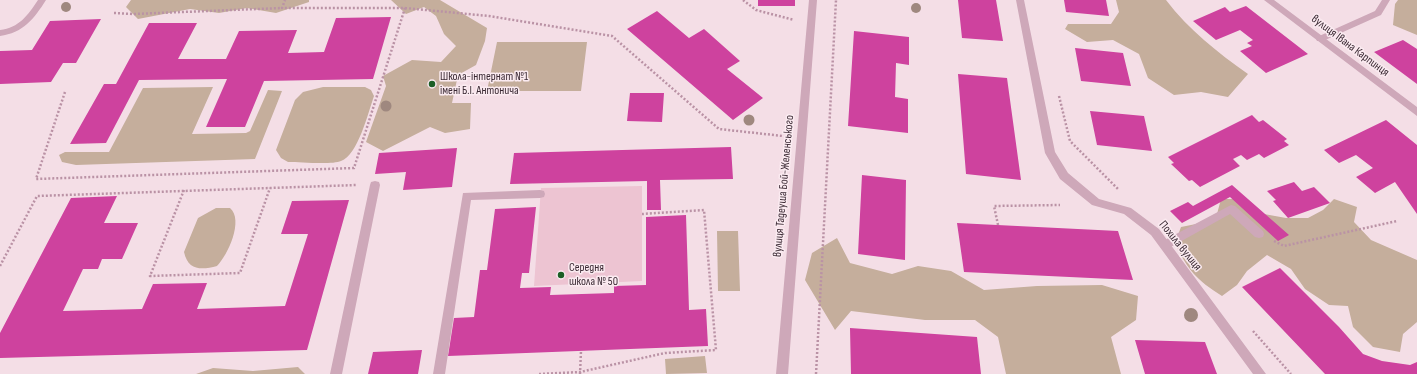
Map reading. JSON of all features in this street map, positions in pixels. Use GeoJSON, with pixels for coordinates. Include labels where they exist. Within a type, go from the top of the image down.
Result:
{"type":"FeatureCollection","features":[{"type":"Feature","properties":{"kind":"street"},"geometry":{"type":"LineString","coordinates":[[0,33],[21,28],[30,19],[42,0]]}},
{"type":"Feature","properties":{"kind":"street","name":"вулиця Тадеуша Бой-Желенського"},"geometry":{"type":"LineString","coordinates":[[782,374],[813,0]]}},
{"type":"Feature","properties":{"kind":"street","name":"Похила вулиця"},"geometry":{"type":"LineString","coordinates":[[1020,0],[1050,153],[1064,176],[1096,202],[1127,211],[1155,232],[1260,374]]}},
{"type":"Feature","properties":{"kind":"street","name":"вулиця Івана Карпинця"},"geometry":{"type":"LineString","coordinates":[[1268,0],[1417,112]]}},
{"type":"Feature","properties":{"kind":"street"},"geometry":{"type":"LineString","coordinates":[[1320,39],[1378,13],[1386,0]]}},
{"type":"Feature","properties":{"kind":"street"},"geometry":{"type":"LineString","coordinates":[[336,374],[375,185]]}},
{"type":"Feature","properties":{"kind":"street"},"geometry":{"type":"LineString","coordinates":[[439,374],[467,196],[540,194]]}},
{"type":"Feature","properties":{"kind":"street"},"geometry":{"type":"LineString","coordinates":[[1165,245],[1231,209],[1259,234]]}},
{"type":"Feature","properties":{"kind":"path"},"geometry":{"type":"LineString","coordinates":[[282,8],[285,0]]}},
{"type":"Feature","properties":{"kind":"path"},"geometry":{"type":"LineString","coordinates":[[744,0],[756,10],[795,20]]}},
{"type":"Feature","properties":{"kind":"path"},"geometry":{"type":"LineString","coordinates":[[816,374],[836,0]]}},
{"type":"Feature","properties":{"kind":"path"},"geometry":{"type":"LineString","coordinates":[[114,13],[133,14],[282,8],[405,8],[489,16],[612,36],[720,129],[785,136]]}},
{"type":"Feature","properties":{"kind":"path"},"geometry":{"type":"LineString","coordinates":[[65,92],[36,179],[354,168],[405,8]]}},
{"type":"Feature","properties":{"kind":"path"},"geometry":{"type":"LineString","coordinates":[[0,266],[37,196],[184,190],[375,185]]}},
{"type":"Feature","properties":{"kind":"path"},"geometry":{"type":"LineString","coordinates":[[184,190],[150,276],[240,273],[270,188]]}},
{"type":"Feature","properties":{"kind":"path"},"geometry":{"type":"LineString","coordinates":[[998,225],[994,206],[1060,205]]}},
{"type":"Feature","properties":{"kind":"path"},"geometry":{"type":"LineString","coordinates":[[539,374],[580,373],[665,353],[716,350],[704,210],[642,214]]}},
{"type":"Feature","properties":{"kind":"path"},"geometry":{"type":"LineString","coordinates":[[1259,234],[1284,246],[1397,221]]}},
{"type":"Feature","properties":{"kind":"path"},"geometry":{"type":"LineString","coordinates":[[580,351],[580,373]]}},
{"type":"Feature","properties":{"kind":"shaded area"},"geometry":{"type":"Polygon","coordinates":[[[131,0],[309,0],[309,2],[276,13],[247,8],[219,13],[190,9],[138,19],[126,7],[131,0]]]}},
{"type":"Feature","properties":{"kind":"shaded area"},"geometry":{"type":"Polygon","coordinates":[[[391,0],[440,0],[487,28],[485,41],[476,65],[458,75],[452,103],[471,103],[470,129],[445,133],[430,127],[383,151],[366,142],[386,86],[383,76],[412,60],[441,62],[456,46],[444,34],[436,16],[424,7],[406,14],[391,0]]]}},
{"type":"Feature","properties":{"kind":"shaded area"},"geometry":{"type":"Polygon","coordinates":[[[1116,0],[1166,0],[1194,31],[1248,74],[1228,97],[1201,92],[1174,95],[1148,78],[1139,54],[1113,40],[1087,42],[1065,29],[1068,24],[1111,24],[1119,12],[1116,0]]]}},
{"type":"Feature","properties":{"kind":"shaded area"},"geometry":{"type":"Polygon","coordinates":[[[1398,0],[1417,0],[1417,35],[1393,25],[1395,4],[1398,0]]]}},
{"type":"Feature","properties":{"kind":"shaded area"},"geometry":{"type":"Polygon","coordinates":[[[497,42],[587,42],[581,91],[487,91],[497,42]]]}},
{"type":"Feature","properties":{"kind":"shaded area"},"geometry":{"type":"Polygon","coordinates":[[[213,87],[192,134],[246,133],[250,131],[268,90],[282,91],[255,159],[76,165],[62,162],[59,155],[65,152],[109,152],[143,88],[213,87]]]}},
{"type":"Feature","properties":{"kind":"shaded area"},"geometry":{"type":"Polygon","coordinates":[[[323,87],[365,87],[371,90],[374,96],[362,133],[352,151],[341,161],[323,163],[288,162],[281,158],[276,150],[295,100],[303,92],[323,87]]]}},
{"type":"Feature","properties":{"kind":"shaded area"},"geometry":{"type":"Polygon","coordinates":[[[642,186],[642,281],[534,286],[541,188],[642,186]]]}},
{"type":"Feature","properties":{"kind":"shaded area"},"geometry":{"type":"Polygon","coordinates":[[[1221,199],[1243,199],[1264,214],[1286,218],[1308,218],[1323,210],[1334,199],[1357,207],[1354,222],[1371,240],[1417,260],[1417,322],[1403,334],[1400,352],[1373,347],[1353,327],[1348,306],[1329,305],[1305,289],[1291,269],[1267,255],[1247,271],[1237,285],[1222,296],[1200,280],[1184,261],[1175,243],[1181,227],[1201,223],[1217,214],[1221,199]]]}},
{"type":"Feature","properties":{"kind":"shaded area"},"geometry":{"type":"Polygon","coordinates":[[[216,208],[230,208],[234,213],[235,229],[230,246],[217,266],[196,268],[189,263],[184,252],[198,218],[216,208]]]}},
{"type":"Feature","properties":{"kind":"shaded area"},"geometry":{"type":"Polygon","coordinates":[[[717,231],[738,231],[740,291],[718,291],[717,231]]]}},
{"type":"Feature","properties":{"kind":"shaded area"},"geometry":{"type":"Polygon","coordinates":[[[837,238],[850,263],[892,274],[918,266],[951,271],[984,290],[1037,286],[1102,285],[1138,296],[1136,320],[1111,337],[1121,374],[1006,374],[998,337],[975,320],[925,320],[851,311],[835,330],[805,280],[812,253],[837,238]]]}},
{"type":"Feature","properties":{"kind":"shaded area"},"geometry":{"type":"Polygon","coordinates":[[[705,356],[707,373],[666,374],[665,359],[705,356]]]}},
{"type":"Feature","properties":{"kind":"shaded area"},"geometry":{"type":"Polygon","coordinates":[[[298,367],[305,374],[196,374],[213,368],[253,371],[298,367]]]}},
{"type":"Feature","properties":{"kind":"building"},"geometry":{"type":"Polygon","coordinates":[[[758,0],[795,0],[795,6],[758,6],[758,0]]]}},
{"type":"Feature","properties":{"kind":"building"},"geometry":{"type":"Polygon","coordinates":[[[958,0],[996,0],[1003,41],[962,38],[958,0]]]}},
{"type":"Feature","properties":{"kind":"building"},"geometry":{"type":"Polygon","coordinates":[[[1064,0],[1106,0],[1109,16],[1066,12],[1064,0]]]}},
{"type":"Feature","properties":{"kind":"building"},"geometry":{"type":"Polygon","coordinates":[[[1246,6],[1308,54],[1266,73],[1240,51],[1252,46],[1247,43],[1253,40],[1240,30],[1216,40],[1193,21],[1225,7],[1230,12],[1246,6]]]}},
{"type":"Feature","properties":{"kind":"building"},"geometry":{"type":"Polygon","coordinates":[[[657,11],[689,38],[704,29],[740,61],[727,69],[763,98],[733,120],[627,29],[657,11]]]}},
{"type":"Feature","properties":{"kind":"building"},"geometry":{"type":"Polygon","coordinates":[[[391,17],[373,79],[264,81],[245,127],[206,127],[227,79],[139,80],[106,143],[70,144],[104,84],[116,84],[149,23],[197,23],[178,59],[226,59],[239,31],[297,30],[288,53],[324,52],[336,18],[391,17]]]}},
{"type":"Feature","properties":{"kind":"building"},"geometry":{"type":"Polygon","coordinates":[[[101,19],[76,63],[63,63],[51,82],[0,84],[0,51],[32,50],[50,21],[101,19]]]}},
{"type":"Feature","properties":{"kind":"building"},"geometry":{"type":"Polygon","coordinates":[[[854,31],[909,37],[909,65],[896,63],[895,97],[908,99],[908,133],[848,126],[854,31]]]}},
{"type":"Feature","properties":{"kind":"building"},"geometry":{"type":"Polygon","coordinates":[[[1403,40],[1417,49],[1417,84],[1374,52],[1403,40]]]}},
{"type":"Feature","properties":{"kind":"building"},"geometry":{"type":"Polygon","coordinates":[[[1075,48],[1123,53],[1131,86],[1081,81],[1075,48]]]}},
{"type":"Feature","properties":{"kind":"building"},"geometry":{"type":"Polygon","coordinates":[[[958,74],[1007,78],[1021,180],[966,174],[958,74]]]}},
{"type":"Feature","properties":{"kind":"building"},"geometry":{"type":"Polygon","coordinates":[[[630,93],[664,93],[662,122],[627,121],[630,93]]]}},
{"type":"Feature","properties":{"kind":"building"},"geometry":{"type":"Polygon","coordinates":[[[1090,111],[1144,116],[1152,151],[1097,145],[1090,111]]]}},
{"type":"Feature","properties":{"kind":"building"},"geometry":{"type":"Polygon","coordinates":[[[1252,115],[1259,122],[1263,120],[1287,139],[1284,141],[1289,145],[1264,158],[1259,154],[1247,160],[1241,155],[1233,159],[1240,166],[1200,187],[1192,180],[1189,181],[1171,164],[1174,163],[1168,157],[1252,115]]]}},
{"type":"Feature","properties":{"kind":"building"},"geometry":{"type":"Polygon","coordinates":[[[1386,120],[1417,145],[1417,214],[1395,182],[1375,193],[1356,177],[1373,168],[1356,155],[1339,163],[1324,150],[1386,120]]]}},
{"type":"Feature","properties":{"kind":"building"},"geometry":{"type":"Polygon","coordinates":[[[731,147],[733,179],[660,180],[661,210],[647,210],[647,181],[510,184],[514,153],[731,147]]]}},
{"type":"Feature","properties":{"kind":"building"},"geometry":{"type":"Polygon","coordinates":[[[457,148],[452,187],[403,190],[406,172],[375,174],[379,153],[457,148]]]}},
{"type":"Feature","properties":{"kind":"building"},"geometry":{"type":"Polygon","coordinates":[[[862,175],[906,180],[905,260],[858,254],[862,175]]]}},
{"type":"Feature","properties":{"kind":"building"},"geometry":{"type":"Polygon","coordinates":[[[1294,182],[1302,191],[1314,187],[1330,203],[1288,218],[1273,201],[1276,200],[1267,191],[1294,182]]]}},
{"type":"Feature","properties":{"kind":"building"},"geometry":{"type":"Polygon","coordinates":[[[1232,185],[1289,235],[1278,241],[1230,197],[1182,223],[1170,211],[1188,202],[1193,206],[1232,185]]]}},
{"type":"Feature","properties":{"kind":"building"},"geometry":{"type":"Polygon","coordinates":[[[117,196],[104,223],[138,223],[122,259],[102,259],[98,269],[83,269],[63,311],[142,309],[153,284],[207,283],[197,309],[285,306],[308,234],[281,234],[292,201],[349,200],[307,350],[0,358],[0,333],[71,198],[117,196]]]}},
{"type":"Feature","properties":{"kind":"building"},"geometry":{"type":"Polygon","coordinates":[[[536,207],[529,273],[522,273],[520,288],[551,287],[550,295],[614,293],[614,286],[646,285],[646,217],[686,215],[689,310],[706,309],[708,346],[448,356],[454,318],[474,317],[480,270],[487,270],[495,209],[536,207]]]}},
{"type":"Feature","properties":{"kind":"building"},"geometry":{"type":"Polygon","coordinates":[[[957,223],[1118,231],[1133,280],[964,272],[957,223]]]}},
{"type":"Feature","properties":{"kind":"building"},"geometry":{"type":"Polygon","coordinates":[[[1280,268],[1339,327],[1363,354],[1382,361],[1410,365],[1417,362],[1417,374],[1325,374],[1242,287],[1280,268]]]}},
{"type":"Feature","properties":{"kind":"building"},"geometry":{"type":"Polygon","coordinates":[[[850,328],[977,337],[981,374],[851,374],[850,328]]]}},
{"type":"Feature","properties":{"kind":"building"},"geometry":{"type":"Polygon","coordinates":[[[1135,340],[1205,342],[1217,374],[1145,374],[1135,340]]]}},
{"type":"Feature","properties":{"kind":"building"},"geometry":{"type":"Polygon","coordinates":[[[422,350],[418,374],[368,374],[373,352],[422,350]]]}},
{"type":"Feature","properties":{"kind":"place","name":"Школа-інтернат №1 імені Б.І. Антонича"},"geometry":{"type":"Point","coordinates":[432,84]}},
{"type":"Feature","properties":{"kind":"place","name":"Середня школа № 50"},"geometry":{"type":"Point","coordinates":[561,275]}}]}
